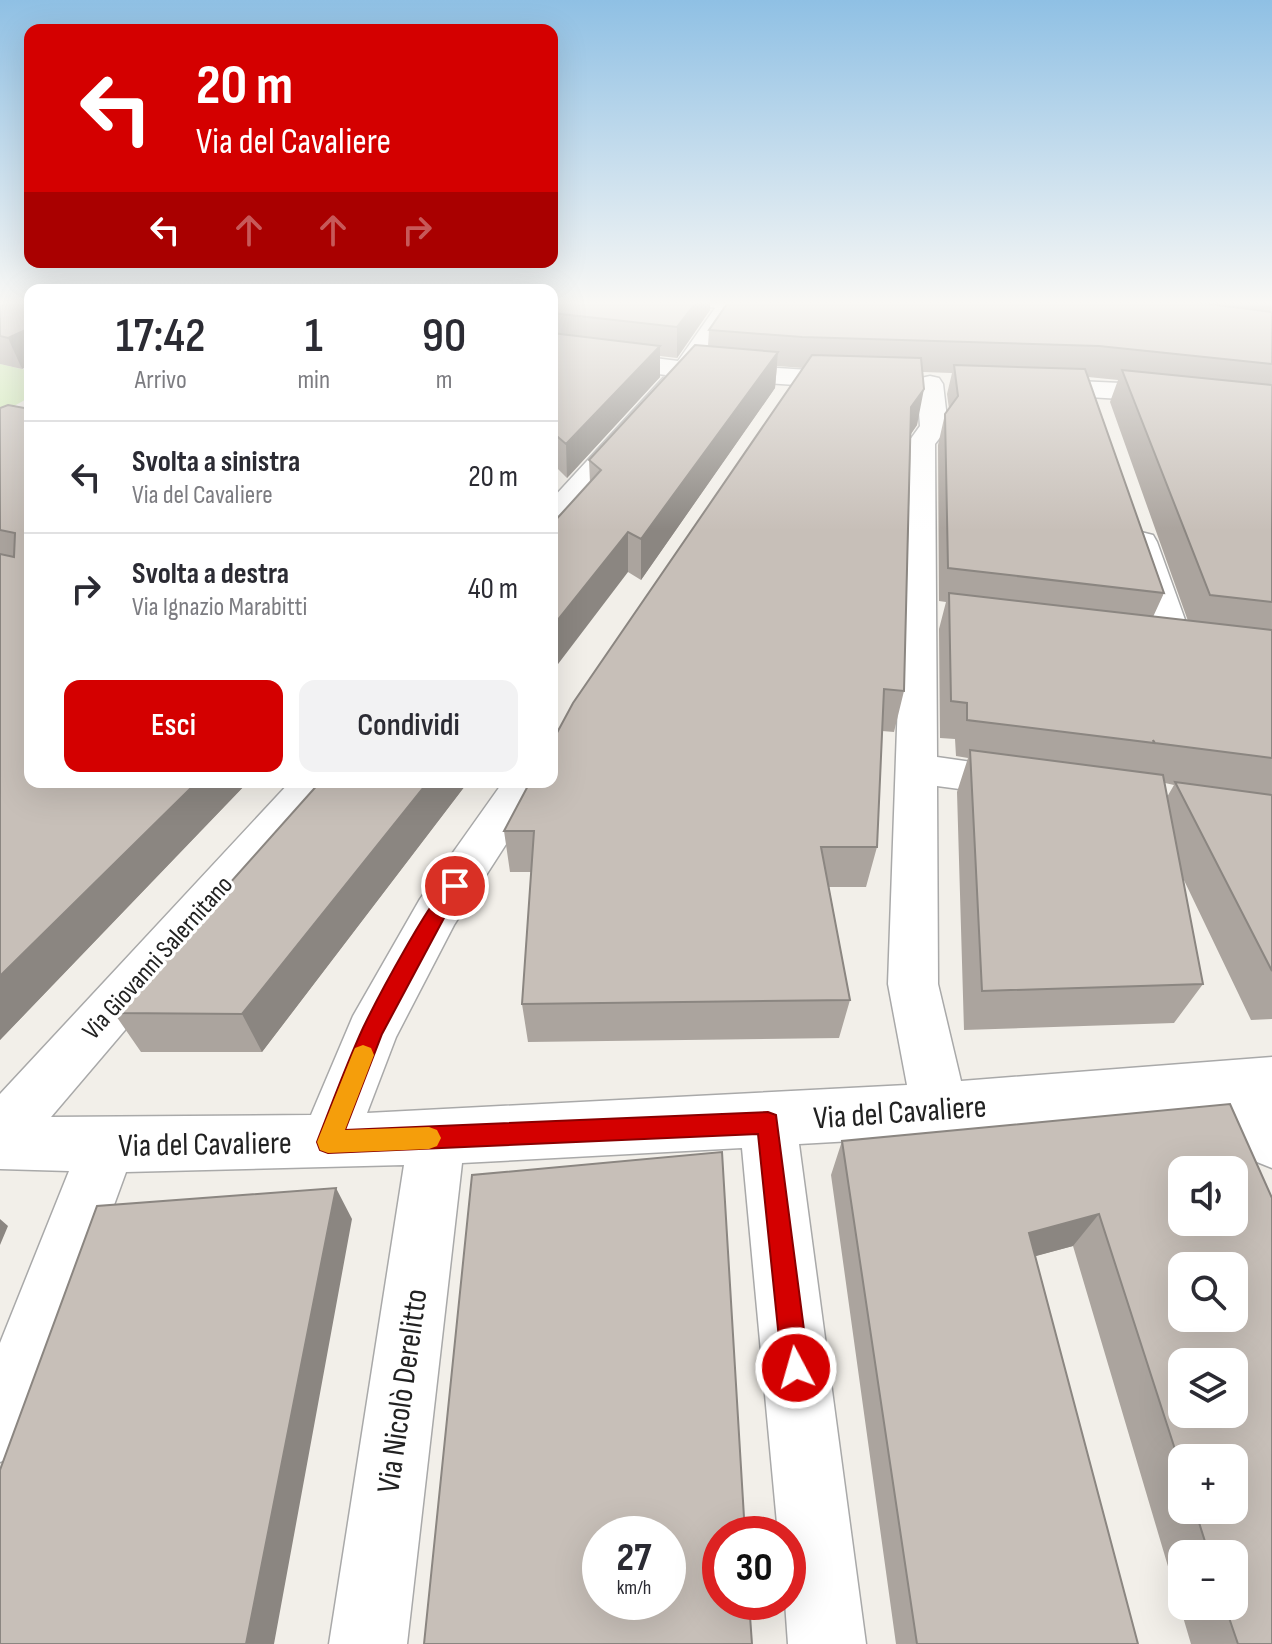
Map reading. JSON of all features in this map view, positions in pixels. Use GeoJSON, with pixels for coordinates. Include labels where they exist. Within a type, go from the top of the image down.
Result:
{"type":"FeatureCollection","features":[{"type":"Feature","properties":{"kind":"street"},"geometry":{"type":"LineString","coordinates":[[558,511],[678,378]]}},
{"type":"Feature","properties":{"kind":"street"},"geometry":{"type":"LineString","coordinates":[[721,378],[789,392],[920,384],[934,427],[921,444],[933,615],[917,769],[913,984],[940,1110]]}},
{"type":"Feature","properties":{"kind":"street"},"geometry":{"type":"LineString","coordinates":[[1009,386],[1089,388],[1272,408]]}},
{"type":"Feature","properties":{"kind":"street"},"geometry":{"type":"LineString","coordinates":[[1089,388],[1099,418]]}},
{"type":"Feature","properties":{"kind":"street"},"geometry":{"type":"LineString","coordinates":[[1129,507],[1174,642]]}},
{"type":"Feature","properties":{"kind":"street"},"geometry":{"type":"LineString","coordinates":[[917,769],[1056,787]]}},
{"type":"Feature","properties":{"kind":"street","name":"Via Giovanni Salernitano"},"geometry":{"type":"LineString","coordinates":[[0,1134],[310,788]]}},
{"type":"Feature","properties":{"kind":"street"},"geometry":{"type":"LineString","coordinates":[[328,1142],[372,1032],[437,912],[521,788]]}},
{"type":"Feature","properties":{"kind":"street"},"geometry":{"type":"LineString","coordinates":[[1259,1083],[1272,1141]]}},
{"type":"Feature","properties":{"kind":"street","name":"Via del Cavaliere"},"geometry":{"type":"LineString","coordinates":[[0,1142],[107,1147],[328,1142],[768,1122],[1259,1083]]}},
{"type":"Feature","properties":{"kind":"street"},"geometry":{"type":"LineString","coordinates":[[768,1122],[827,1644]]}},
{"type":"Feature","properties":{"kind":"street","name":"Via Nicolò Derelitto"},"geometry":{"type":"LineString","coordinates":[[368,1644],[437,1137]]}},
{"type":"Feature","properties":{"kind":"street"},"geometry":{"type":"LineString","coordinates":[[0,1428],[107,1147]]}},
{"type":"Feature","properties":{"kind":"green space"},"geometry":{"type":"Polygon","coordinates":[[[0,378],[24,378],[24,400],[0,414],[0,378]]]}},
{"type":"Feature","properties":{"kind":"building"},"geometry":{"type":"Polygon","coordinates":[[[558,378],[630,378],[566,444],[558,437],[558,378]]]}},
{"type":"Feature","properties":{"kind":"building"},"geometry":{"type":"Polygon","coordinates":[[[665,378],[759,378],[641,539],[628,532],[558,620],[558,517],[601,470],[589,460],[665,378]]]}},
{"type":"Feature","properties":{"kind":"building"},"geometry":{"type":"Polygon","coordinates":[[[796,378],[923,378],[924,389],[911,407],[904,691],[884,689],[877,847],[821,847],[850,1000],[522,1004],[534,831],[504,831],[527,788],[558,788],[558,731],[573,703],[796,378]]]}},
{"type":"Feature","properties":{"kind":"building"},"geometry":{"type":"Polygon","coordinates":[[[956,378],[1088,378],[1164,593],[948,568],[945,414],[958,396],[956,378]]]}},
{"type":"Feature","properties":{"kind":"building"},"geometry":{"type":"Polygon","coordinates":[[[1125,378],[1199,378],[1272,385],[1272,602],[1210,595],[1125,378]]]}},
{"type":"Feature","properties":{"kind":"building"},"geometry":{"type":"Polygon","coordinates":[[[8,405],[24,408],[24,788],[191,788],[0,976],[0,554],[14,557],[15,533],[0,530],[0,408],[8,405]]]}},
{"type":"Feature","properties":{"kind":"building"},"geometry":{"type":"Polygon","coordinates":[[[949,593],[1272,630],[1272,758],[1155,743],[1153,740],[1154,743],[967,720],[967,703],[951,701],[949,593]]]}},
{"type":"Feature","properties":{"kind":"building"},"geometry":{"type":"Polygon","coordinates":[[[970,750],[1163,775],[1203,984],[982,991],[970,750]]]}},
{"type":"Feature","properties":{"kind":"building"},"geometry":{"type":"Polygon","coordinates":[[[1175,782],[1272,795],[1272,971],[1175,782]]]}},
{"type":"Feature","properties":{"kind":"building"},"geometry":{"type":"Polygon","coordinates":[[[315,788],[423,788],[242,1014],[114,1013],[315,788]]]}},
{"type":"Feature","properties":{"kind":"building"},"geometry":{"type":"Polygon","coordinates":[[[1230,1104],[1272,1198],[1272,1644],[1238,1644],[1230,1620],[1248,1620],[1248,1540],[1205,1540],[1199,1524],[1248,1524],[1248,1444],[1173,1444],[1168,1428],[1248,1428],[1248,1348],[1168,1348],[1168,1428],[1099,1214],[1029,1233],[1138,1644],[917,1644],[842,1141],[1230,1104]]]}},
{"type":"Feature","properties":{"kind":"building"},"geometry":{"type":"Polygon","coordinates":[[[722,1152],[744,1516],[702,1516],[702,1620],[750,1620],[752,1644],[424,1644],[472,1175],[722,1152]]]}},
{"type":"Feature","properties":{"kind":"building"},"geometry":{"type":"Polygon","coordinates":[[[336,1188],[246,1644],[0,1644],[0,1470],[97,1206],[336,1188]]]}},
{"type":"Feature","properties":{"kind":"slow traffic"},"geometry":{"type":"LineString","coordinates":[[363,1055],[328,1142],[429,1138]]}},
{"type":"Feature","properties":{"kind":"route"},"geometry":{"type":"LineString","coordinates":[[455,886],[437,912],[372,1032],[328,1142],[768,1122],[796,1368]]}}]}
